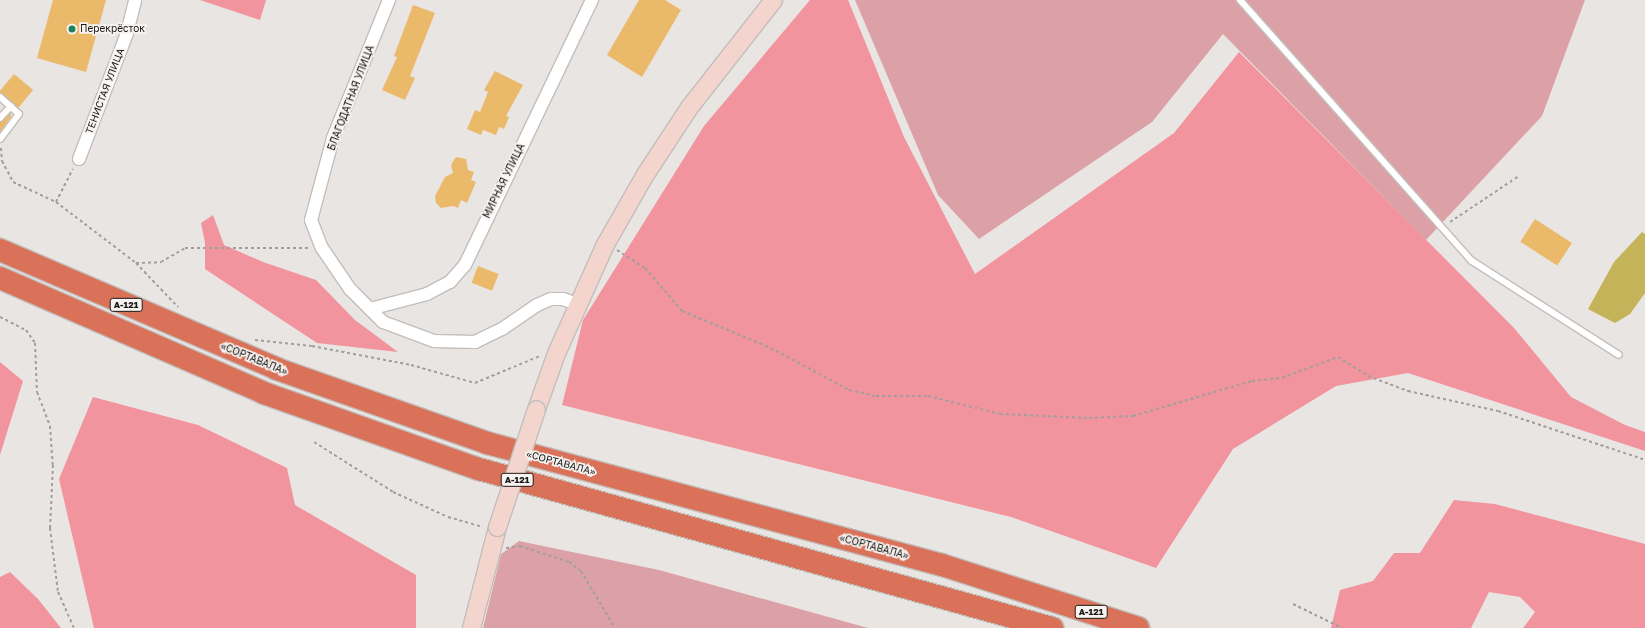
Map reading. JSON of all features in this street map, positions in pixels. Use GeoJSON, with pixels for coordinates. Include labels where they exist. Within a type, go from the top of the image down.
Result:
{"type":"FeatureCollection","features":[{"type":"Feature","properties":{"kind":"highway","name":"«СОРТАВАЛА»"},"geometry":{"type":"LineString","coordinates":[[0,250],[277,369],[487,443],[942,565],[1138,628]]}},
{"type":"Feature","properties":{"kind":"highway","name":"А-121"},"geometry":{"type":"LineString","coordinates":[[0,278],[264,393],[479,469],[1052,628]]}},
{"type":"Feature","properties":{"kind":"street","name":"ТЕНИСТАЯ УЛИЦА"},"geometry":{"type":"LineString","coordinates":[[78,159],[127,33],[135,0]]}},
{"type":"Feature","properties":{"kind":"street","name":"БЛАГОДАТНАЯ УЛИЦА"},"geometry":{"type":"LineString","coordinates":[[389,0],[331,145],[311,220],[322,248],[350,289],[383,322],[434,341],[475,342],[502,329],[537,305],[551,299],[563,299],[576,304]]}},
{"type":"Feature","properties":{"kind":"street","name":"МИРНАЯ УЛИЦА"},"geometry":{"type":"LineString","coordinates":[[370,309],[428,294],[450,282],[465,265],[592,0]]}},
{"type":"Feature","properties":{"kind":"street"},"geometry":{"type":"LineString","coordinates":[[471,628],[490,551],[490,530],[576,304],[605,244],[689,107],[773,0]]}},
{"type":"Feature","properties":{"kind":"lane"},"geometry":{"type":"LineString","coordinates":[[1240,0],[1318,86],[1441,228],[1472,261],[1619,355]]}},
{"type":"Feature","properties":{"kind":"lane"},"geometry":{"type":"LineString","coordinates":[[0,97],[19,114],[0,139]]}},
{"type":"Feature","properties":{"kind":"lane"},"geometry":{"type":"LineString","coordinates":[[0,118],[11,106]]}},
{"type":"Feature","properties":{"kind":"path"},"geometry":{"type":"LineString","coordinates":[[0,139],[2,161],[13,182],[27,190],[56,202],[136,263],[179,309]]}},
{"type":"Feature","properties":{"kind":"path"},"geometry":{"type":"LineString","coordinates":[[56,202],[78,159]]}},
{"type":"Feature","properties":{"kind":"path"},"geometry":{"type":"LineString","coordinates":[[1441,228],[1519,176]]}},
{"type":"Feature","properties":{"kind":"path"},"geometry":{"type":"LineString","coordinates":[[605,244],[645,268],[682,311],[771,348],[835,383],[876,396],[928,396],[1000,414],[1082,418],[1133,416],[1252,381],[1282,378],[1338,357],[1368,376],[1408,391],[1498,411],[1645,460]]}},
{"type":"Feature","properties":{"kind":"path"},"geometry":{"type":"LineString","coordinates":[[136,263],[160,262],[185,248],[322,248]]}},
{"type":"Feature","properties":{"kind":"path"},"geometry":{"type":"LineString","coordinates":[[0,317],[26,330],[35,343],[37,392],[50,426],[53,465],[50,528],[58,592],[74,628]]}},
{"type":"Feature","properties":{"kind":"path"},"geometry":{"type":"LineString","coordinates":[[250,340],[312,346],[403,364],[475,383],[540,356],[560,344]]}},
{"type":"Feature","properties":{"kind":"path"},"geometry":{"type":"LineString","coordinates":[[314,442],[393,492],[448,516],[490,530]]}},
{"type":"Feature","properties":{"kind":"path"},"geometry":{"type":"LineString","coordinates":[[490,551],[520,546],[570,562],[581,571],[615,628]]}},
{"type":"Feature","properties":{"kind":"path"},"geometry":{"type":"LineString","coordinates":[[1293,604],[1342,628]]}},
{"type":"Feature","properties":{"kind":"shaded area"},"geometry":{"type":"Polygon","coordinates":[[[200,0],[266,0],[260,20],[200,0]]]}},
{"type":"Feature","properties":{"kind":"shaded area"},"geometry":{"type":"Polygon","coordinates":[[[810,0],[848,0],[904,137],[975,274],[1174,133],[1239,52],[1514,328],[1571,397],[1625,425],[1645,432],[1645,451],[1408,373],[1336,386],[1233,449],[1156,568],[1011,517],[562,405],[583,320],[704,126],[810,0]]]}},
{"type":"Feature","properties":{"kind":"shaded area"},"geometry":{"type":"Polygon","coordinates":[[[855,0],[1585,0],[1542,116],[1426,240],[1223,34],[1152,122],[979,239],[938,195],[855,0]]]}},
{"type":"Feature","properties":{"kind":"shaded area"},"geometry":{"type":"Polygon","coordinates":[[[213,215],[224,245],[263,262],[316,280],[355,320],[398,352],[317,343],[205,269],[205,243],[201,223],[213,215]]]}},
{"type":"Feature","properties":{"kind":"shaded area"},"geometry":{"type":"Polygon","coordinates":[[[1642,232],[1645,234],[1645,293],[1630,314],[1615,323],[1588,309],[1614,262],[1642,232]]]}},
{"type":"Feature","properties":{"kind":"shaded area"},"geometry":{"type":"Polygon","coordinates":[[[0,362],[23,381],[0,455],[0,362]]]}},
{"type":"Feature","properties":{"kind":"shaded area"},"geometry":{"type":"Polygon","coordinates":[[[93,397],[198,425],[287,468],[295,505],[416,575],[416,628],[94,628],[59,479],[93,397]]]}},
{"type":"Feature","properties":{"kind":"shaded area"},"geometry":{"type":"Polygon","coordinates":[[[1454,500],[1495,504],[1645,544],[1645,628],[1523,628],[1535,612],[1520,597],[1489,592],[1471,628],[1331,628],[1340,590],[1373,581],[1394,553],[1420,553],[1454,500]]]}},
{"type":"Feature","properties":{"kind":"shaded area"},"geometry":{"type":"Polygon","coordinates":[[[519,541],[659,570],[868,628],[483,628],[501,554],[519,541]]]}},
{"type":"Feature","properties":{"kind":"shaded area"},"geometry":{"type":"Polygon","coordinates":[[[10,572],[38,599],[61,628],[0,628],[0,577],[10,572]]]}},
{"type":"Feature","properties":{"kind":"building","name":"Перекрёсток"},"geometry":{"type":"Polygon","coordinates":[[[53,0],[106,0],[86,72],[37,58],[53,0]]]}},
{"type":"Feature","properties":{"kind":"building"},"geometry":{"type":"Polygon","coordinates":[[[639,0],[665,0],[681,10],[642,77],[607,55],[639,0]]]}},
{"type":"Feature","properties":{"kind":"building"},"geometry":{"type":"Polygon","coordinates":[[[413,5],[435,13],[410,76],[415,78],[405,100],[382,90],[397,57],[394,56],[413,5]]]}},
{"type":"Feature","properties":{"kind":"building"},"geometry":{"type":"Polygon","coordinates":[[[495,71],[523,85],[506,116],[509,117],[504,129],[499,127],[496,135],[483,130],[481,135],[467,129],[475,110],[480,112],[488,92],[484,90],[495,71]]]}},
{"type":"Feature","properties":{"kind":"building"},"geometry":{"type":"Polygon","coordinates":[[[14,74],[33,90],[18,108],[0,94],[0,91],[14,74]]]}},
{"type":"Feature","properties":{"kind":"building"},"geometry":{"type":"Polygon","coordinates":[[[11,113],[11,117],[0,132],[0,122],[11,113]]]}},
{"type":"Feature","properties":{"kind":"building"},"geometry":{"type":"Polygon","coordinates":[[[456,157],[466,159],[468,170],[474,172],[471,180],[476,182],[467,203],[461,200],[458,208],[453,206],[441,208],[436,203],[435,196],[445,177],[453,173],[451,165],[456,157]]]}},
{"type":"Feature","properties":{"kind":"building"},"geometry":{"type":"Polygon","coordinates":[[[1535,219],[1572,243],[1557,266],[1520,242],[1535,219]]]}},
{"type":"Feature","properties":{"kind":"building"},"geometry":{"type":"Polygon","coordinates":[[[478,266],[499,274],[492,291],[472,283],[478,266]]]}},
{"type":"Feature","properties":{"kind":"place","name":"Перекрёсток"},"geometry":{"type":"Point","coordinates":[72,29]}}]}
